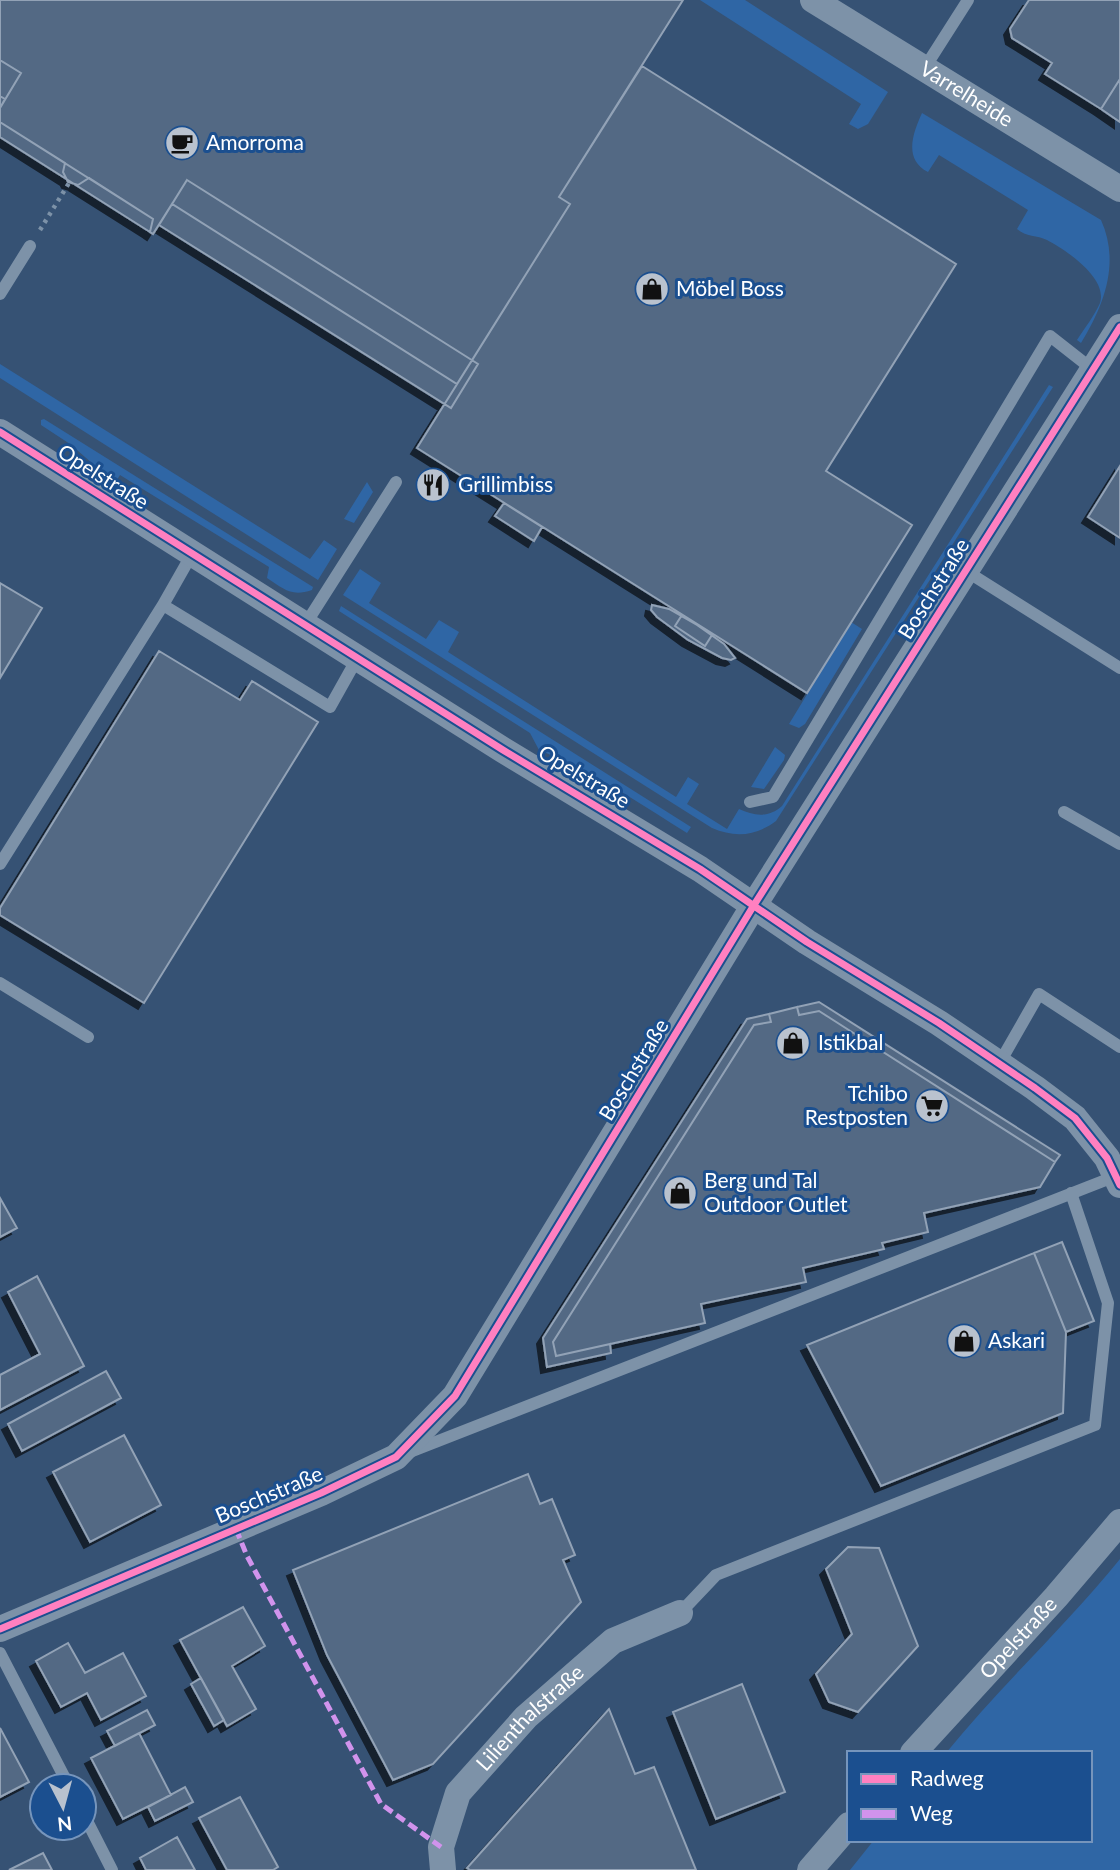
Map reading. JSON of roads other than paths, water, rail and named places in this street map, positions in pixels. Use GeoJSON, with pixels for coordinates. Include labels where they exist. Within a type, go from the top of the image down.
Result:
{"type":"FeatureCollection","features":[{"type":"Feature","properties":{"kind":"street","name":"Varrelheide"},"geometry":{"type":"LineString","coordinates":[[814,0],[1120,189]]}},
{"type":"Feature","properties":{"kind":"street","name":"Boschstraße"},"geometry":{"type":"LineString","coordinates":[[0,1629],[321,1493],[396,1457],[455,1396],[754,905],[1120,327]]}},
{"type":"Feature","properties":{"kind":"street","name":"Opelstraße"},"geometry":{"type":"LineString","coordinates":[[0,432],[503,750],[689,862],[807,942],[939,1023],[1075,1118],[1107,1158],[1118,1179]]}},
{"type":"Feature","properties":{"kind":"street","name":"Opelstraße"},"geometry":{"type":"LineString","coordinates":[[915,1751],[1064,1589],[1120,1522]]}},
{"type":"Feature","properties":{"kind":"street","name":"Lilienthalstraße"},"geometry":{"type":"LineString","coordinates":[[443,1870],[440,1847],[457,1793],[526,1717],[613,1641],[680,1614]]}},
{"type":"Feature","properties":{"kind":"street"},"geometry":{"type":"LineString","coordinates":[[810,1870],[847,1827]]}},
{"type":"Feature","properties":{"kind":"lane"},"geometry":{"type":"LineString","coordinates":[[924,70],[968,0]]}},
{"type":"Feature","properties":{"kind":"lane"},"geometry":{"type":"LineString","coordinates":[[0,294],[30,246]]}},
{"type":"Feature","properties":{"kind":"lane"},"geometry":{"type":"LineString","coordinates":[[750,802],[773,797],[1050,336],[1093,369]]}},
{"type":"Feature","properties":{"kind":"lane"},"geometry":{"type":"LineString","coordinates":[[305,625],[396,482]]}},
{"type":"Feature","properties":{"kind":"lane"},"geometry":{"type":"LineString","coordinates":[[0,864],[163,605],[192,554]]}},
{"type":"Feature","properties":{"kind":"lane"},"geometry":{"type":"LineString","coordinates":[[966,571],[1120,668]]}},
{"type":"Feature","properties":{"kind":"lane"},"geometry":{"type":"LineString","coordinates":[[163,605],[330,706],[358,657]]}},
{"type":"Feature","properties":{"kind":"lane"},"geometry":{"type":"LineString","coordinates":[[1064,812],[1120,844]]}},
{"type":"Feature","properties":{"kind":"lane"},"geometry":{"type":"LineString","coordinates":[[0,983],[88,1037]]}},
{"type":"Feature","properties":{"kind":"lane"},"geometry":{"type":"LineString","coordinates":[[999,1064],[1039,994],[1120,1047]]}},
{"type":"Feature","properties":{"kind":"lane"},"geometry":{"type":"LineString","coordinates":[[396,1457],[1071,1193],[1118,1179]]}},
{"type":"Feature","properties":{"kind":"lane"},"geometry":{"type":"LineString","coordinates":[[680,1614],[716,1575],[1095,1425],[1108,1303],[1071,1193]]}},
{"type":"Feature","properties":{"kind":"lane"},"geometry":{"type":"LineString","coordinates":[[0,1653],[62,1772]]}},
{"type":"Feature","properties":{"kind":"lane"},"geometry":{"type":"LineString","coordinates":[[98,1842],[112,1870]]}},
{"type":"Feature","properties":{"kind":"place","name":"Amorroma"},"geometry":{"type":"Point","coordinates":[182,143]}},
{"type":"Feature","properties":{"kind":"place","name":"Möbel Boss"},"geometry":{"type":"Point","coordinates":[652,289]}},
{"type":"Feature","properties":{"kind":"place","name":"Grillimbiss"},"geometry":{"type":"Point","coordinates":[433,485]}},
{"type":"Feature","properties":{"kind":"place","name":"Istikbal"},"geometry":{"type":"Point","coordinates":[793,1043]}},
{"type":"Feature","properties":{"kind":"place","name":"Tchibo Restposten"},"geometry":{"type":"Point","coordinates":[932,1106]}},
{"type":"Feature","properties":{"kind":"place","name":"Berg und Tal Outdoor Outlet"},"geometry":{"type":"Point","coordinates":[680,1193]}},
{"type":"Feature","properties":{"kind":"place","name":"Askari"},"geometry":{"type":"Point","coordinates":[964,1341]}}]}
